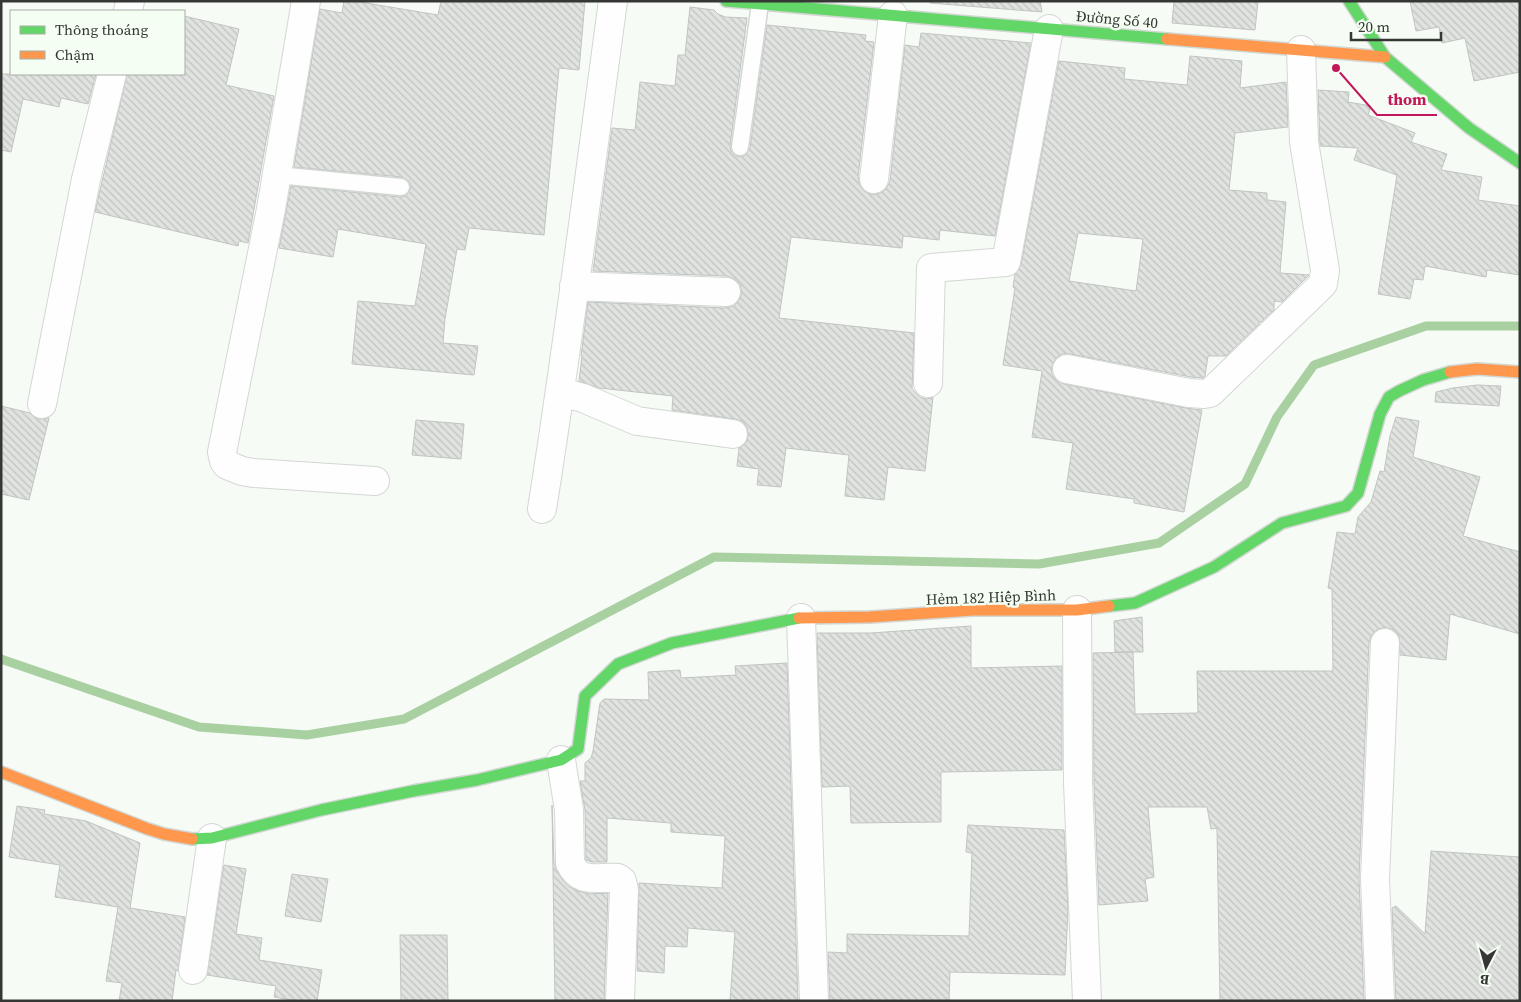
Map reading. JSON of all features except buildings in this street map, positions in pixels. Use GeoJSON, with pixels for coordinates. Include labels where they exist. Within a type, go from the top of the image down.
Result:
{"type":"FeatureCollection","features":[{"type":"Feature","properties":{"kind":"street"},"geometry":{"type":"LineString","coordinates":[[306,1],[272,210],[222,457],[231,467],[253,474],[375,481]]}},
{"type":"Feature","properties":{"kind":"street"},"geometry":{"type":"LineString","coordinates":[[542,509],[561,392],[613,1]]}},
{"type":"Feature","properties":{"kind":"street","name":"Đường Số 40"},"geometry":{"type":"LineString","coordinates":[[726,1],[892,15],[932,10],[1049,29],[1385,57]]}},
{"type":"Feature","properties":{"kind":"street"},"geometry":{"type":"LineString","coordinates":[[1349,1],[1385,57],[1468,128],[1520,163]]}},
{"type":"Feature","properties":{"kind":"street"},"geometry":{"type":"LineString","coordinates":[[874,179],[892,15]]}},
{"type":"Feature","properties":{"kind":"street"},"geometry":{"type":"LineString","coordinates":[[928,383],[930,268],[1006,262],[1049,29]]}},
{"type":"Feature","properties":{"kind":"street"},"geometry":{"type":"LineString","coordinates":[[1067,369],[1189,393],[1210,393],[1323,284],[1325,270],[1304,142],[1301,50]]}},
{"type":"Feature","properties":{"kind":"street"},"geometry":{"type":"LineString","coordinates":[[42,404],[86,179],[112,75]]}},
{"type":"Feature","properties":{"kind":"street"},"geometry":{"type":"LineString","coordinates":[[574,286],[726,292]]}},
{"type":"Feature","properties":{"kind":"street","name":"Hẻm 182 Hiệp Bình"},"geometry":{"type":"LineString","coordinates":[[561,760],[578,748],[585,696],[618,664],[672,643],[801,618],[870,617],[972,610],[1077,610],[1135,603],[1214,568],[1282,523],[1346,506],[1358,493],[1380,414],[1391,396],[1432,376],[1454,371],[1499,370],[1520,372]]}},
{"type":"Feature","properties":{"kind":"street"},"geometry":{"type":"LineString","coordinates":[[561,392],[582,398],[637,421],[733,434]]}},
{"type":"Feature","properties":{"kind":"street"},"geometry":{"type":"LineString","coordinates":[[1077,610],[1078,783],[1087,1001]]}},
{"type":"Feature","properties":{"kind":"street"},"geometry":{"type":"LineString","coordinates":[[801,618],[814,1001]]}},
{"type":"Feature","properties":{"kind":"street"},"geometry":{"type":"LineString","coordinates":[[1380,1001],[1375,879],[1385,643]]}},
{"type":"Feature","properties":{"kind":"street"},"geometry":{"type":"LineString","coordinates":[[1,772],[137,825],[181,838],[201,840],[321,810],[477,780],[561,760],[569,810],[570,863],[573,870],[578,876],[585,878],[618,878],[622,881],[624,890],[620,1001]]}},
{"type":"Feature","properties":{"kind":"street"},"geometry":{"type":"LineString","coordinates":[[194,970],[212,838]]}},
{"type":"Feature","properties":{"kind":"lane"},"geometry":{"type":"LineString","coordinates":[[740,147],[751,3]]}},
{"type":"Feature","properties":{"kind":"lane"},"geometry":{"type":"LineString","coordinates":[[277,175],[401,187]]}},
{"type":"Feature","properties":{"kind":"waterway"},"geometry":{"type":"LineString","coordinates":[[1,659],[199,727],[307,735],[404,719],[714,557],[1039,564],[1159,543],[1245,484],[1277,417],[1314,365],[1426,326],[1520,326]]}},
{"type":"Feature","properties":{"kind":"traffic: fast"},"geometry":{"type":"LineString","coordinates":[[726,1],[1167,39]]}},
{"type":"Feature","properties":{"kind":"traffic: fast"},"geometry":{"type":"LineString","coordinates":[[1349,1],[1385,57],[1469,128],[1520,163]]}},
{"type":"Feature","properties":{"kind":"traffic: fast"},"geometry":{"type":"LineString","coordinates":[[1109,606],[1135,603],[1214,567],[1282,523],[1346,506],[1358,493],[1380,414],[1389,397],[1423,380],[1450,372]]}},
{"type":"Feature","properties":{"kind":"traffic: fast"},"geometry":{"type":"LineString","coordinates":[[192,839],[212,838],[321,810],[477,780],[561,760],[578,749],[585,696],[618,664],[672,643],[799,618]]}},
{"type":"Feature","properties":{"kind":"traffic: slow"},"geometry":{"type":"LineString","coordinates":[[1167,39],[1385,57]]}},
{"type":"Feature","properties":{"kind":"traffic: slow"},"geometry":{"type":"LineString","coordinates":[[1450,372],[1477,369],[1520,372]]}},
{"type":"Feature","properties":{"kind":"traffic: slow"},"geometry":{"type":"LineString","coordinates":[[799,618],[870,617],[973,610],[1077,610],[1109,606]]}},
{"type":"Feature","properties":{"kind":"traffic: slow"},"geometry":{"type":"LineString","coordinates":[[1,772],[148,829],[192,839]]}},
{"type":"Feature","properties":{"kind":"place","name":"thom"},"geometry":{"type":"Point","coordinates":[1336,68]}}]}
